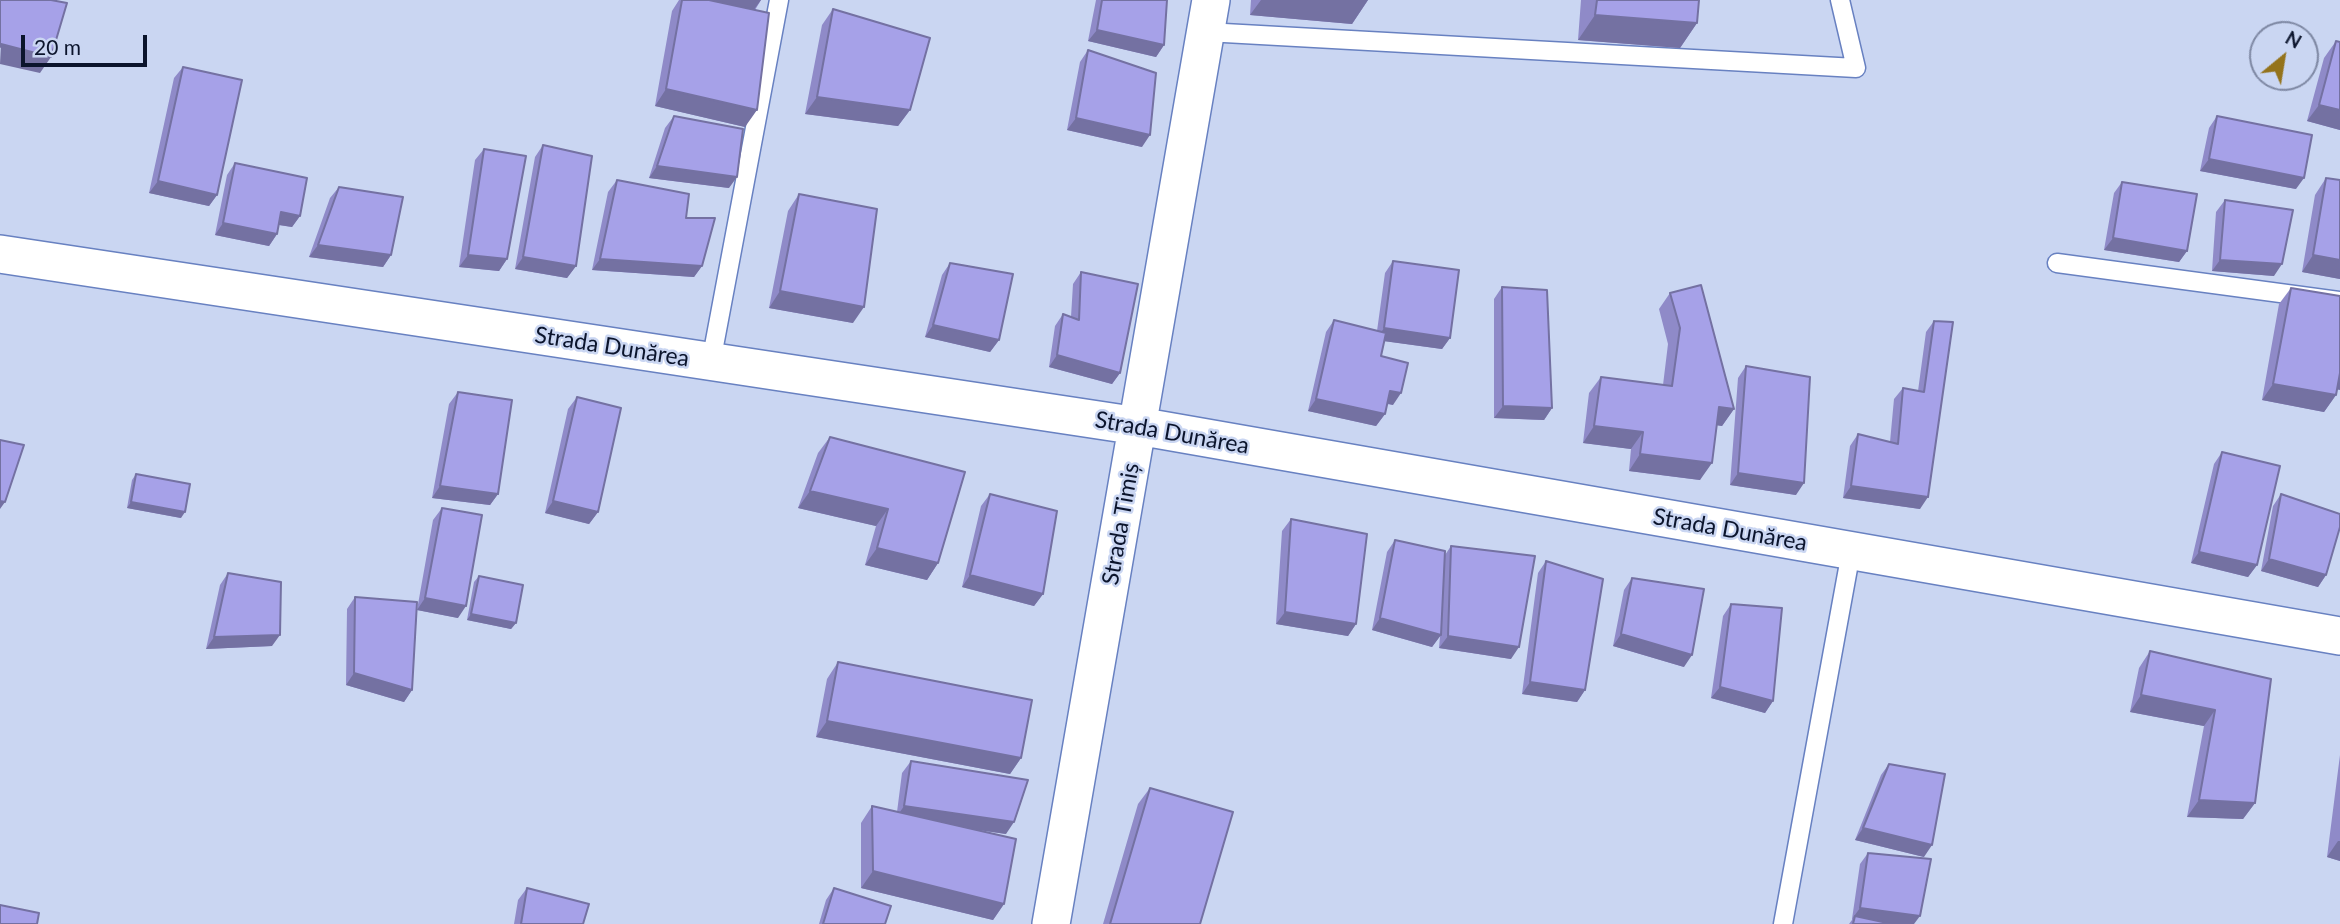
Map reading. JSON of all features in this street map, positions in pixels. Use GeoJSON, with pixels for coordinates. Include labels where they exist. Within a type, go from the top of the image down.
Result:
{"type":"FeatureCollection","features":[{"type":"Feature","properties":{"kind":"street","name":"Strada Timiș"},"geometry":{"type":"LineString","coordinates":[[1051,924],[1209,16]]}},
{"type":"Feature","properties":{"kind":"street","name":"Strada Dunărea"},"geometry":{"type":"LineString","coordinates":[[0,254],[1138,426],[2340,636]]}},
{"type":"Feature","properties":{"kind":"lane"},"geometry":{"type":"LineString","coordinates":[[711,362],[779,0]]}},
{"type":"Feature","properties":{"kind":"lane"},"geometry":{"type":"LineString","coordinates":[[1209,16],[1856,68],[1840,0]]}},
{"type":"Feature","properties":{"kind":"lane"},"geometry":{"type":"LineString","coordinates":[[2057,263],[2340,302]]}},
{"type":"Feature","properties":{"kind":"lane"},"geometry":{"type":"LineString","coordinates":[[1783,924],[1851,552]]}},
{"type":"Feature","properties":{"kind":"building"},"geometry":{"type":"Polygon","coordinates":[[[0,0],[51,0],[67,3],[51,57],[1,44],[0,47],[0,0]]]}},
{"type":"Feature","properties":{"kind":"building"},"geometry":{"type":"Polygon","coordinates":[[[682,0],[709,0],[769,13],[757,110],[666,89],[682,0]]]}},
{"type":"Feature","properties":{"kind":"building"},"geometry":{"type":"Polygon","coordinates":[[[1102,0],[1167,0],[1164,45],[1097,30],[1102,0]]]}},
{"type":"Feature","properties":{"kind":"building"},"geometry":{"type":"Polygon","coordinates":[[[1597,0],[1699,0],[1697,23],[1595,15],[1597,0]]]}},
{"type":"Feature","properties":{"kind":"building"},"geometry":{"type":"Polygon","coordinates":[[[833,9],[930,38],[910,110],[817,97],[833,9]]]}},
{"type":"Feature","properties":{"kind":"building"},"geometry":{"type":"Polygon","coordinates":[[[2336,41],[2340,42],[2340,110],[2319,105],[2336,41]]]}},
{"type":"Feature","properties":{"kind":"building"},"geometry":{"type":"Polygon","coordinates":[[[1088,50],[1156,73],[1150,135],[1076,118],[1088,50]]]}},
{"type":"Feature","properties":{"kind":"building"},"geometry":{"type":"Polygon","coordinates":[[[183,67],[242,80],[217,195],[158,181],[183,67]]]}},
{"type":"Feature","properties":{"kind":"building"},"geometry":{"type":"Polygon","coordinates":[[[674,116],[743,129],[737,177],[657,166],[674,116]]]}},
{"type":"Feature","properties":{"kind":"building"},"geometry":{"type":"Polygon","coordinates":[[[2217,116],[2312,135],[2304,178],[2209,159],[2217,116]]]}},
{"type":"Feature","properties":{"kind":"building"},"geometry":{"type":"Polygon","coordinates":[[[543,145],[592,156],[576,266],[523,257],[543,145]]]}},
{"type":"Feature","properties":{"kind":"building"},"geometry":{"type":"Polygon","coordinates":[[[484,149],[526,156],[507,259],[468,255],[484,149]]]}},
{"type":"Feature","properties":{"kind":"building"},"geometry":{"type":"Polygon","coordinates":[[[235,163],[307,178],[300,216],[281,212],[277,234],[223,223],[235,163]]]}},
{"type":"Feature","properties":{"kind":"building"},"geometry":{"type":"Polygon","coordinates":[[[2326,178],[2340,180],[2340,260],[2313,255],[2326,178]]]}},
{"type":"Feature","properties":{"kind":"building"},"geometry":{"type":"Polygon","coordinates":[[[617,180],[689,194],[686,218],[715,218],[702,266],[600,259],[617,180]]]}},
{"type":"Feature","properties":{"kind":"building"},"geometry":{"type":"Polygon","coordinates":[[[2122,182],[2197,194],[2187,251],[2113,238],[2122,182]]]}},
{"type":"Feature","properties":{"kind":"building"},"geometry":{"type":"Polygon","coordinates":[[[339,187],[403,197],[391,255],[318,245],[339,187]]]}},
{"type":"Feature","properties":{"kind":"building"},"geometry":{"type":"Polygon","coordinates":[[[799,194],[877,209],[864,307],[780,291],[799,194]]]}},
{"type":"Feature","properties":{"kind":"building"},"geometry":{"type":"Polygon","coordinates":[[[2225,200],[2293,210],[2282,264],[2220,260],[2225,200]]]}},
{"type":"Feature","properties":{"kind":"building"},"geometry":{"type":"Polygon","coordinates":[[[1393,261],[1459,270],[1450,338],[1384,328],[1393,261]]]}},
{"type":"Feature","properties":{"kind":"building"},"geometry":{"type":"Polygon","coordinates":[[[950,263],[1013,274],[999,340],[933,325],[950,263]]]}},
{"type":"Feature","properties":{"kind":"building"},"geometry":{"type":"Polygon","coordinates":[[[1081,272],[1138,284],[1120,373],[1057,355],[1063,314],[1079,320],[1081,272]]]}},
{"type":"Feature","properties":{"kind":"building"},"geometry":{"type":"Polygon","coordinates":[[[1701,285],[1734,409],[1719,407],[1712,463],[1640,454],[1643,432],[1594,426],[1601,377],[1672,386],[1680,328],[1670,293],[1701,285]]]}},
{"type":"Feature","properties":{"kind":"building"},"geometry":{"type":"Polygon","coordinates":[[[1502,287],[1547,290],[1552,408],[1503,406],[1502,287]]]}},
{"type":"Feature","properties":{"kind":"building"},"geometry":{"type":"Polygon","coordinates":[[[2291,288],[2340,296],[2340,373],[2336,395],[2273,384],[2291,288]]]}},
{"type":"Feature","properties":{"kind":"building"},"geometry":{"type":"Polygon","coordinates":[[[1334,320],[1386,333],[1381,356],[1408,363],[1401,393],[1390,391],[1385,414],[1316,399],[1334,320]]]}},
{"type":"Feature","properties":{"kind":"building"},"geometry":{"type":"Polygon","coordinates":[[[1934,321],[1953,322],[1928,497],[1851,486],[1858,434],[1898,444],[1903,388],[1924,392],[1934,321]]]}},
{"type":"Feature","properties":{"kind":"building"},"geometry":{"type":"Polygon","coordinates":[[[1746,366],[1810,377],[1804,483],[1738,473],[1746,366]]]}},
{"type":"Feature","properties":{"kind":"building"},"geometry":{"type":"Polygon","coordinates":[[[458,392],[512,400],[498,494],[440,486],[458,392]]]}},
{"type":"Feature","properties":{"kind":"building"},"geometry":{"type":"Polygon","coordinates":[[[577,397],[621,408],[598,512],[553,501],[577,397]]]}},
{"type":"Feature","properties":{"kind":"building"},"geometry":{"type":"Polygon","coordinates":[[[830,437],[965,472],[938,563],[877,548],[888,509],[810,491],[830,437]]]}},
{"type":"Feature","properties":{"kind":"building"},"geometry":{"type":"Polygon","coordinates":[[[0,440],[24,445],[5,502],[0,501],[0,440]]]}},
{"type":"Feature","properties":{"kind":"building"},"geometry":{"type":"Polygon","coordinates":[[[2222,452],[2280,466],[2257,565],[2199,552],[2222,452]]]}},
{"type":"Feature","properties":{"kind":"building"},"geometry":{"type":"Polygon","coordinates":[[[136,474],[190,484],[185,512],[131,502],[136,474]]]}},
{"type":"Feature","properties":{"kind":"building"},"geometry":{"type":"Polygon","coordinates":[[[990,494],[1057,511],[1043,594],[970,575],[990,494]]]}},
{"type":"Feature","properties":{"kind":"building"},"geometry":{"type":"Polygon","coordinates":[[[2281,494],[2340,514],[2340,527],[2326,575],[2269,559],[2281,494]]]}},
{"type":"Feature","properties":{"kind":"building"},"geometry":{"type":"Polygon","coordinates":[[[442,508],[482,515],[466,606],[425,598],[442,508]]]}},
{"type":"Feature","properties":{"kind":"building"},"geometry":{"type":"Polygon","coordinates":[[[1291,519],[1367,534],[1356,624],[1285,612],[1291,519]]]}},
{"type":"Feature","properties":{"kind":"building"},"geometry":{"type":"Polygon","coordinates":[[[1395,540],[1445,551],[1441,635],[1380,618],[1395,540]]]}},
{"type":"Feature","properties":{"kind":"building"},"geometry":{"type":"Polygon","coordinates":[[[1451,546],[1535,556],[1519,647],[1448,636],[1451,546]]]}},
{"type":"Feature","properties":{"kind":"building"},"geometry":{"type":"Polygon","coordinates":[[[1546,561],[1603,579],[1585,690],[1530,682],[1546,561]]]}},
{"type":"Feature","properties":{"kind":"building"},"geometry":{"type":"Polygon","coordinates":[[[228,573],[281,582],[280,635],[214,637],[228,573]]]}},
{"type":"Feature","properties":{"kind":"building"},"geometry":{"type":"Polygon","coordinates":[[[479,576],[523,585],[516,623],[471,614],[479,576]]]}},
{"type":"Feature","properties":{"kind":"building"},"geometry":{"type":"Polygon","coordinates":[[[1632,578],[1704,589],[1692,655],[1621,634],[1632,578]]]}},
{"type":"Feature","properties":{"kind":"building"},"geometry":{"type":"Polygon","coordinates":[[[355,597],[417,602],[412,690],[354,673],[355,597]]]}},
{"type":"Feature","properties":{"kind":"building"},"geometry":{"type":"Polygon","coordinates":[[[1731,604],[1782,608],[1773,701],[1720,687],[1731,604]]]}},
{"type":"Feature","properties":{"kind":"building"},"geometry":{"type":"Polygon","coordinates":[[[2150,651],[2271,679],[2255,803],[2199,800],[2215,710],[2141,695],[2150,651]]]}},
{"type":"Feature","properties":{"kind":"building"},"geometry":{"type":"Polygon","coordinates":[[[838,662],[1032,700],[1021,758],[827,721],[838,662]]]}},
{"type":"Feature","properties":{"kind":"building"},"geometry":{"type":"Polygon","coordinates":[[[911,761],[1028,780],[1014,822],[904,806],[911,761]]]}},
{"type":"Feature","properties":{"kind":"building"},"geometry":{"type":"Polygon","coordinates":[[[1889,764],[1945,774],[1932,845],[1863,828],[1889,764]]]}},
{"type":"Feature","properties":{"kind":"building"},"geometry":{"type":"Polygon","coordinates":[[[1150,788],[1233,812],[1200,924],[1110,924],[1150,788]]]}},
{"type":"Feature","properties":{"kind":"building"},"geometry":{"type":"Polygon","coordinates":[[[872,806],[1016,839],[1004,904],[873,871],[872,806]]]}},
{"type":"Feature","properties":{"kind":"building"},"geometry":{"type":"Polygon","coordinates":[[[1868,853],[1931,859],[1920,916],[1860,908],[1868,853]]]}},
{"type":"Feature","properties":{"kind":"building"},"geometry":{"type":"Polygon","coordinates":[[[527,888],[589,904],[583,924],[521,924],[527,888]]]}},
{"type":"Feature","properties":{"kind":"building"},"geometry":{"type":"Polygon","coordinates":[[[834,888],[891,906],[885,924],[823,924],[834,888]]]}},
{"type":"Feature","properties":{"kind":"building"},"geometry":{"type":"Polygon","coordinates":[[[0,905],[39,913],[37,924],[0,924],[0,905]]]}},
{"type":"Feature","properties":{"kind":"building"},"geometry":{"type":"Polygon","coordinates":[[[1855,916],[1892,924],[1853,924],[1855,916]]]}}]}
